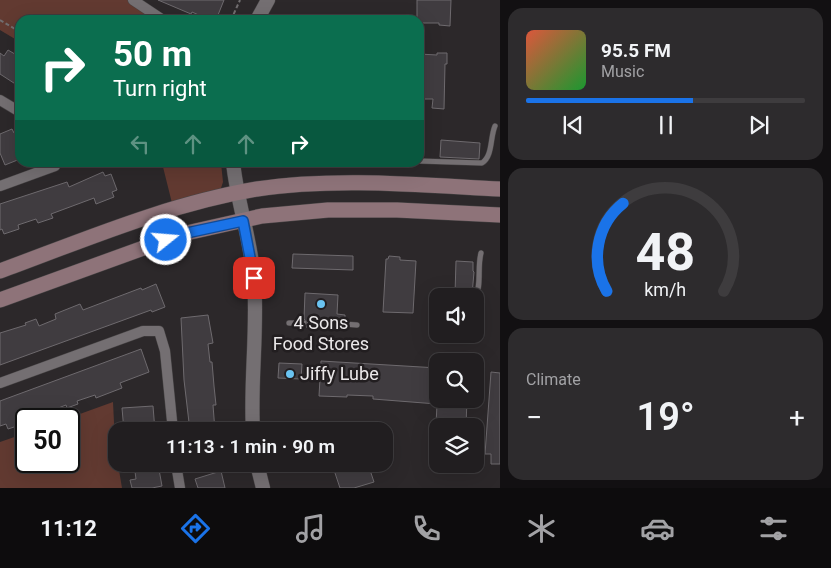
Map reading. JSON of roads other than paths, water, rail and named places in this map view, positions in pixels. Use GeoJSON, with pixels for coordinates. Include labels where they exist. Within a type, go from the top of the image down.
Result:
{"type":"FeatureCollection","features":[{"type":"Feature","properties":{"kind":"main road"},"geometry":{"type":"LineString","coordinates":[[0,271],[139,220],[209,200],[257,189],[332,184],[396,183],[500,189]]}},
{"type":"Feature","properties":{"kind":"main road"},"geometry":{"type":"LineString","coordinates":[[0,300],[182,234],[262,216],[328,210],[397,210],[500,215]]}},
{"type":"Feature","properties":{"kind":"street"},"geometry":{"type":"LineString","coordinates":[[133,0],[156,15]]}},
{"type":"Feature","properties":{"kind":"street"},"geometry":{"type":"LineString","coordinates":[[260,15],[268,0]]}},
{"type":"Feature","properties":{"kind":"street"},"geometry":{"type":"LineString","coordinates":[[0,100],[15,109]]}},
{"type":"Feature","properties":{"kind":"street"},"geometry":{"type":"LineString","coordinates":[[0,186],[52,167]]}},
{"type":"Feature","properties":{"kind":"street"},"geometry":{"type":"LineString","coordinates":[[234,167],[237,194],[254,278],[254,357],[251,404],[252,422]]}},
{"type":"Feature","properties":{"kind":"street"},"geometry":{"type":"LineString","coordinates":[[0,383],[143,330],[159,330],[165,352],[171,422]]}},
{"type":"Feature","properties":{"kind":"street"},"geometry":{"type":"LineString","coordinates":[[177,472],[180,488]]}},
{"type":"Feature","properties":{"kind":"street"},"geometry":{"type":"LineString","coordinates":[[259,472],[263,488]]}},
{"type":"Feature","properties":{"kind":"lane"},"geometry":{"type":"LineString","coordinates":[[424,161],[482,163],[486,160],[489,152],[495,126]]}},
{"type":"Feature","properties":{"kind":"lane"},"geometry":{"type":"LineString","coordinates":[[478,288],[478,262],[481,253]]}},
{"type":"Feature","properties":{"kind":"lane"},"geometry":{"type":"LineString","coordinates":[[288,323],[304,323]]}},
{"type":"Feature","properties":{"kind":"lane"},"geometry":{"type":"LineString","coordinates":[[344,324],[357,325]]}},
{"type":"Feature","properties":{"kind":"place","name":"4 Sons Food Stores"},"geometry":{"type":"Point","coordinates":[321,304]}},
{"type":"Feature","properties":{"kind":"place","name":"Jiffy Lube"},"geometry":{"type":"Point","coordinates":[290,374]}}]}
